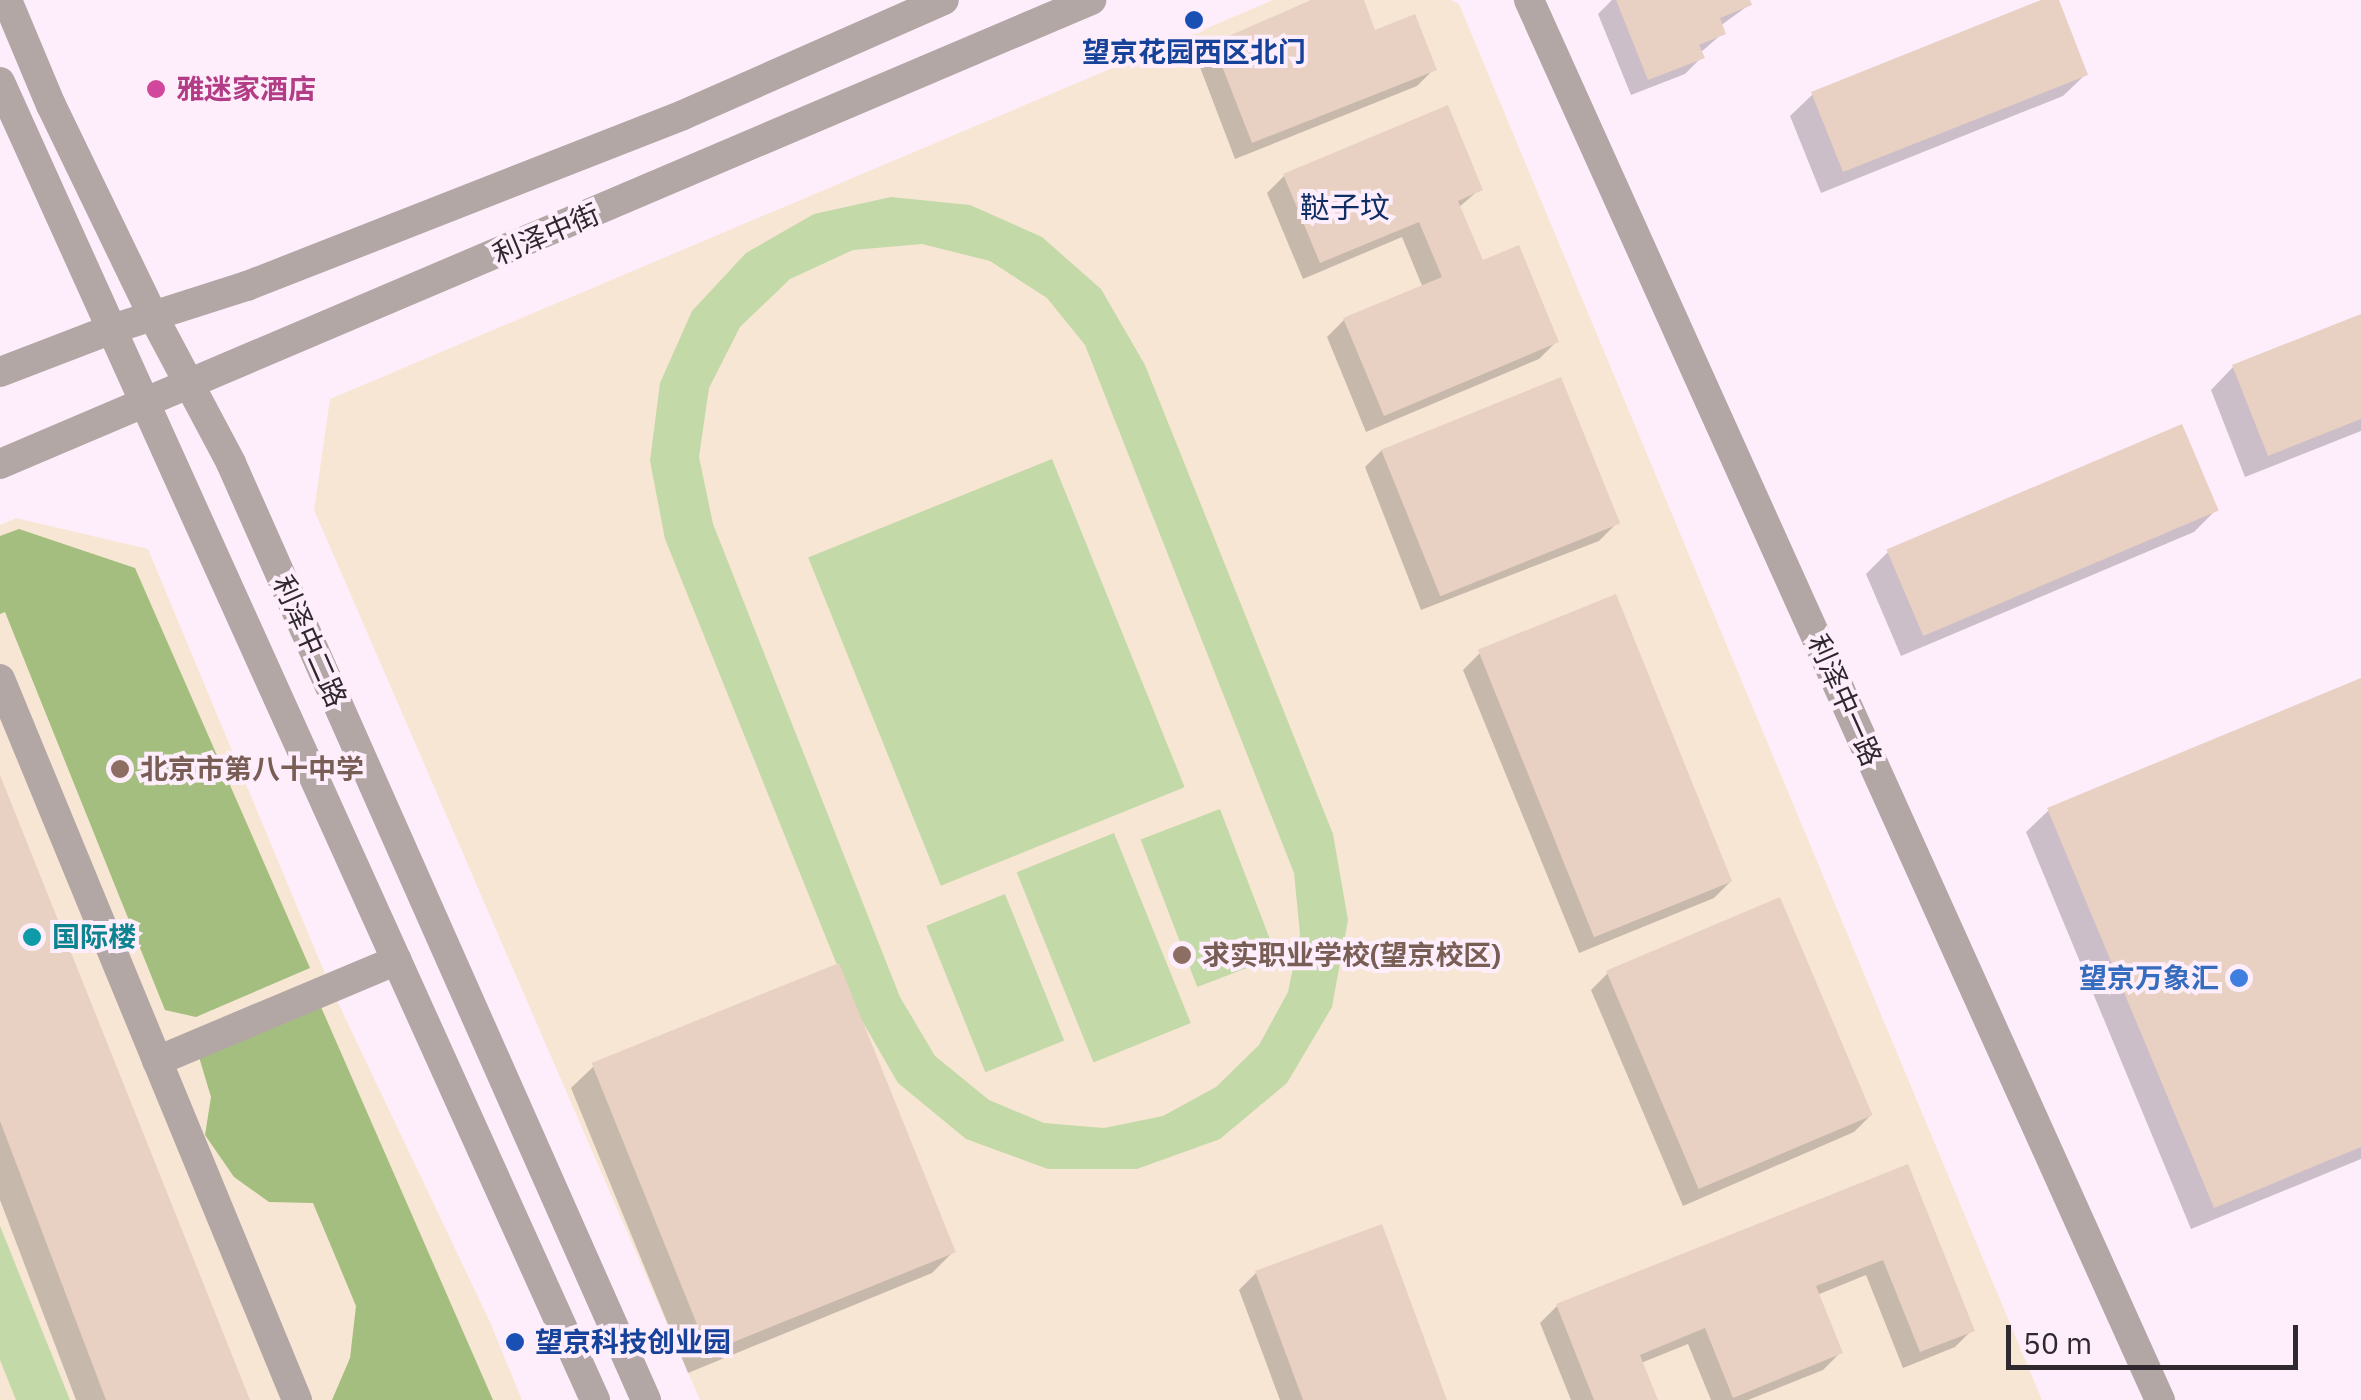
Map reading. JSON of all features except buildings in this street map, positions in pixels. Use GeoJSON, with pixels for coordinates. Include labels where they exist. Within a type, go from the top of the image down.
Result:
{"type":"FeatureCollection","features":[{"type":"Feature","properties":{"kind":"street","name":"利泽中二路"},"geometry":{"type":"LineString","coordinates":[[7,0],[52,105],[153,316],[231,463],[646,1400]]}},
{"type":"Feature","properties":{"kind":"street"},"geometry":{"type":"LineString","coordinates":[[0,372],[112,329],[247,286],[647,129],[944,0]]}},
{"type":"Feature","properties":{"kind":"street","name":"利泽中街"},"geometry":{"type":"LineString","coordinates":[[0,464],[1091,0]]}},
{"type":"Feature","properties":{"kind":"street","name":"利泽中一路"},"geometry":{"type":"LineString","coordinates":[[1529,0],[2160,1400]]}},
{"type":"Feature","properties":{"kind":"street","name":"利泽中二路"},"geometry":{"type":"LineString","coordinates":[[0,82],[595,1400]]}},
{"type":"Feature","properties":{"kind":"street"},"geometry":{"type":"LineString","coordinates":[[0,680],[297,1400]]}},
{"type":"Feature","properties":{"kind":"street"},"geometry":{"type":"LineString","coordinates":[[157,1061],[397,960]]}},
{"type":"Feature","properties":{"kind":"shaded area","name":"求实职业学校(望京校区)"},"geometry":{"type":"Polygon","coordinates":[[[1273,0],[1451,0],[1459,4],[2042,1400],[700,1400],[314,510],[330,399],[1273,0]]]}},
{"type":"Feature","properties":{"kind":"shaded area","name":"北京市第八十中学"},"geometry":{"type":"Polygon","coordinates":[[[16,518],[148,549],[331,988],[490,1322],[522,1400],[0,1400],[0,525],[16,518]]]}},
{"type":"Feature","properties":{"kind":"green space"},"geometry":{"type":"Polygon","coordinates":[[[891,197],[970,205],[1042,237],[1101,289],[1145,365],[1333,834],[1348,920],[1332,1007],[1287,1083],[1220,1139],[1137,1169],[1048,1169],[966,1139],[898,1083],[854,1007],[665,539],[650,461],[660,383],[692,311],[746,253],[814,214],[891,197]],[[922,244],[853,250],[790,279],[740,327],[709,388],[699,457],[713,524],[900,997],[935,1056],[989,1100],[1044,1123],[1104,1128],[1163,1116],[1216,1087],[1259,1045],[1288,992],[1300,934],[1294,873],[1085,345],[1047,298],[990,261],[922,244]]]}},
{"type":"Feature","properties":{"kind":"green space"},"geometry":{"type":"Polygon","coordinates":[[[1052,459],[1185,787],[941,886],[808,558],[1052,459]]]}},
{"type":"Feature","properties":{"kind":"green space"},"geometry":{"type":"Polygon","coordinates":[[[19,529],[135,568],[310,968],[196,1017],[165,1010],[5,612],[0,614],[0,536],[19,529]]]}},
{"type":"Feature","properties":{"kind":"green space"},"geometry":{"type":"Polygon","coordinates":[[[1220,809],[1277,957],[1197,987],[1141,839],[1220,809]]]}},
{"type":"Feature","properties":{"kind":"green space"},"geometry":{"type":"Polygon","coordinates":[[[1114,833],[1191,1023],[1093,1062],[1017,872],[1114,833]]]}},
{"type":"Feature","properties":{"kind":"green space"},"geometry":{"type":"Polygon","coordinates":[[[1005,894],[1064,1040],[985,1072],[926,926],[1005,894]]]}},
{"type":"Feature","properties":{"kind":"green space"},"geometry":{"type":"Polygon","coordinates":[[[321,1007],[493,1400],[332,1400],[350,1358],[356,1306],[313,1203],[269,1202],[234,1177],[205,1135],[211,1097],[199,1057],[321,1007]]]}},
{"type":"Feature","properties":{"kind":"green space"},"geometry":{"type":"Polygon","coordinates":[[[0,1226],[70,1400],[16,1400],[0,1360],[0,1226]]]}},
{"type":"Feature","properties":{"kind":"place","name":"望京花园西区北门"},"geometry":{"type":"Point","coordinates":[1194,20]}},
{"type":"Feature","properties":{"kind":"place","name":"雅迷家酒店"},"geometry":{"type":"Point","coordinates":[156,89]}},
{"type":"Feature","properties":{"kind":"place","name":"北京市第八十中学"},"geometry":{"type":"Point","coordinates":[120,769]}},
{"type":"Feature","properties":{"kind":"place","name":"国际楼"},"geometry":{"type":"Point","coordinates":[32,937]}},
{"type":"Feature","properties":{"kind":"place","name":"求实职业学校(望京校区)"},"geometry":{"type":"Point","coordinates":[1182,955]}},
{"type":"Feature","properties":{"kind":"place","name":"望京万象汇"},"geometry":{"type":"Point","coordinates":[2239,978]}},
{"type":"Feature","properties":{"kind":"place","name":"望京科技创业园"},"geometry":{"type":"Point","coordinates":[515,1342]}},
{"type":"Feature","properties":{"kind":"district","name":"鞑子坟"},"geometry":{"type":"Point","coordinates":[1345,207]}}]}
